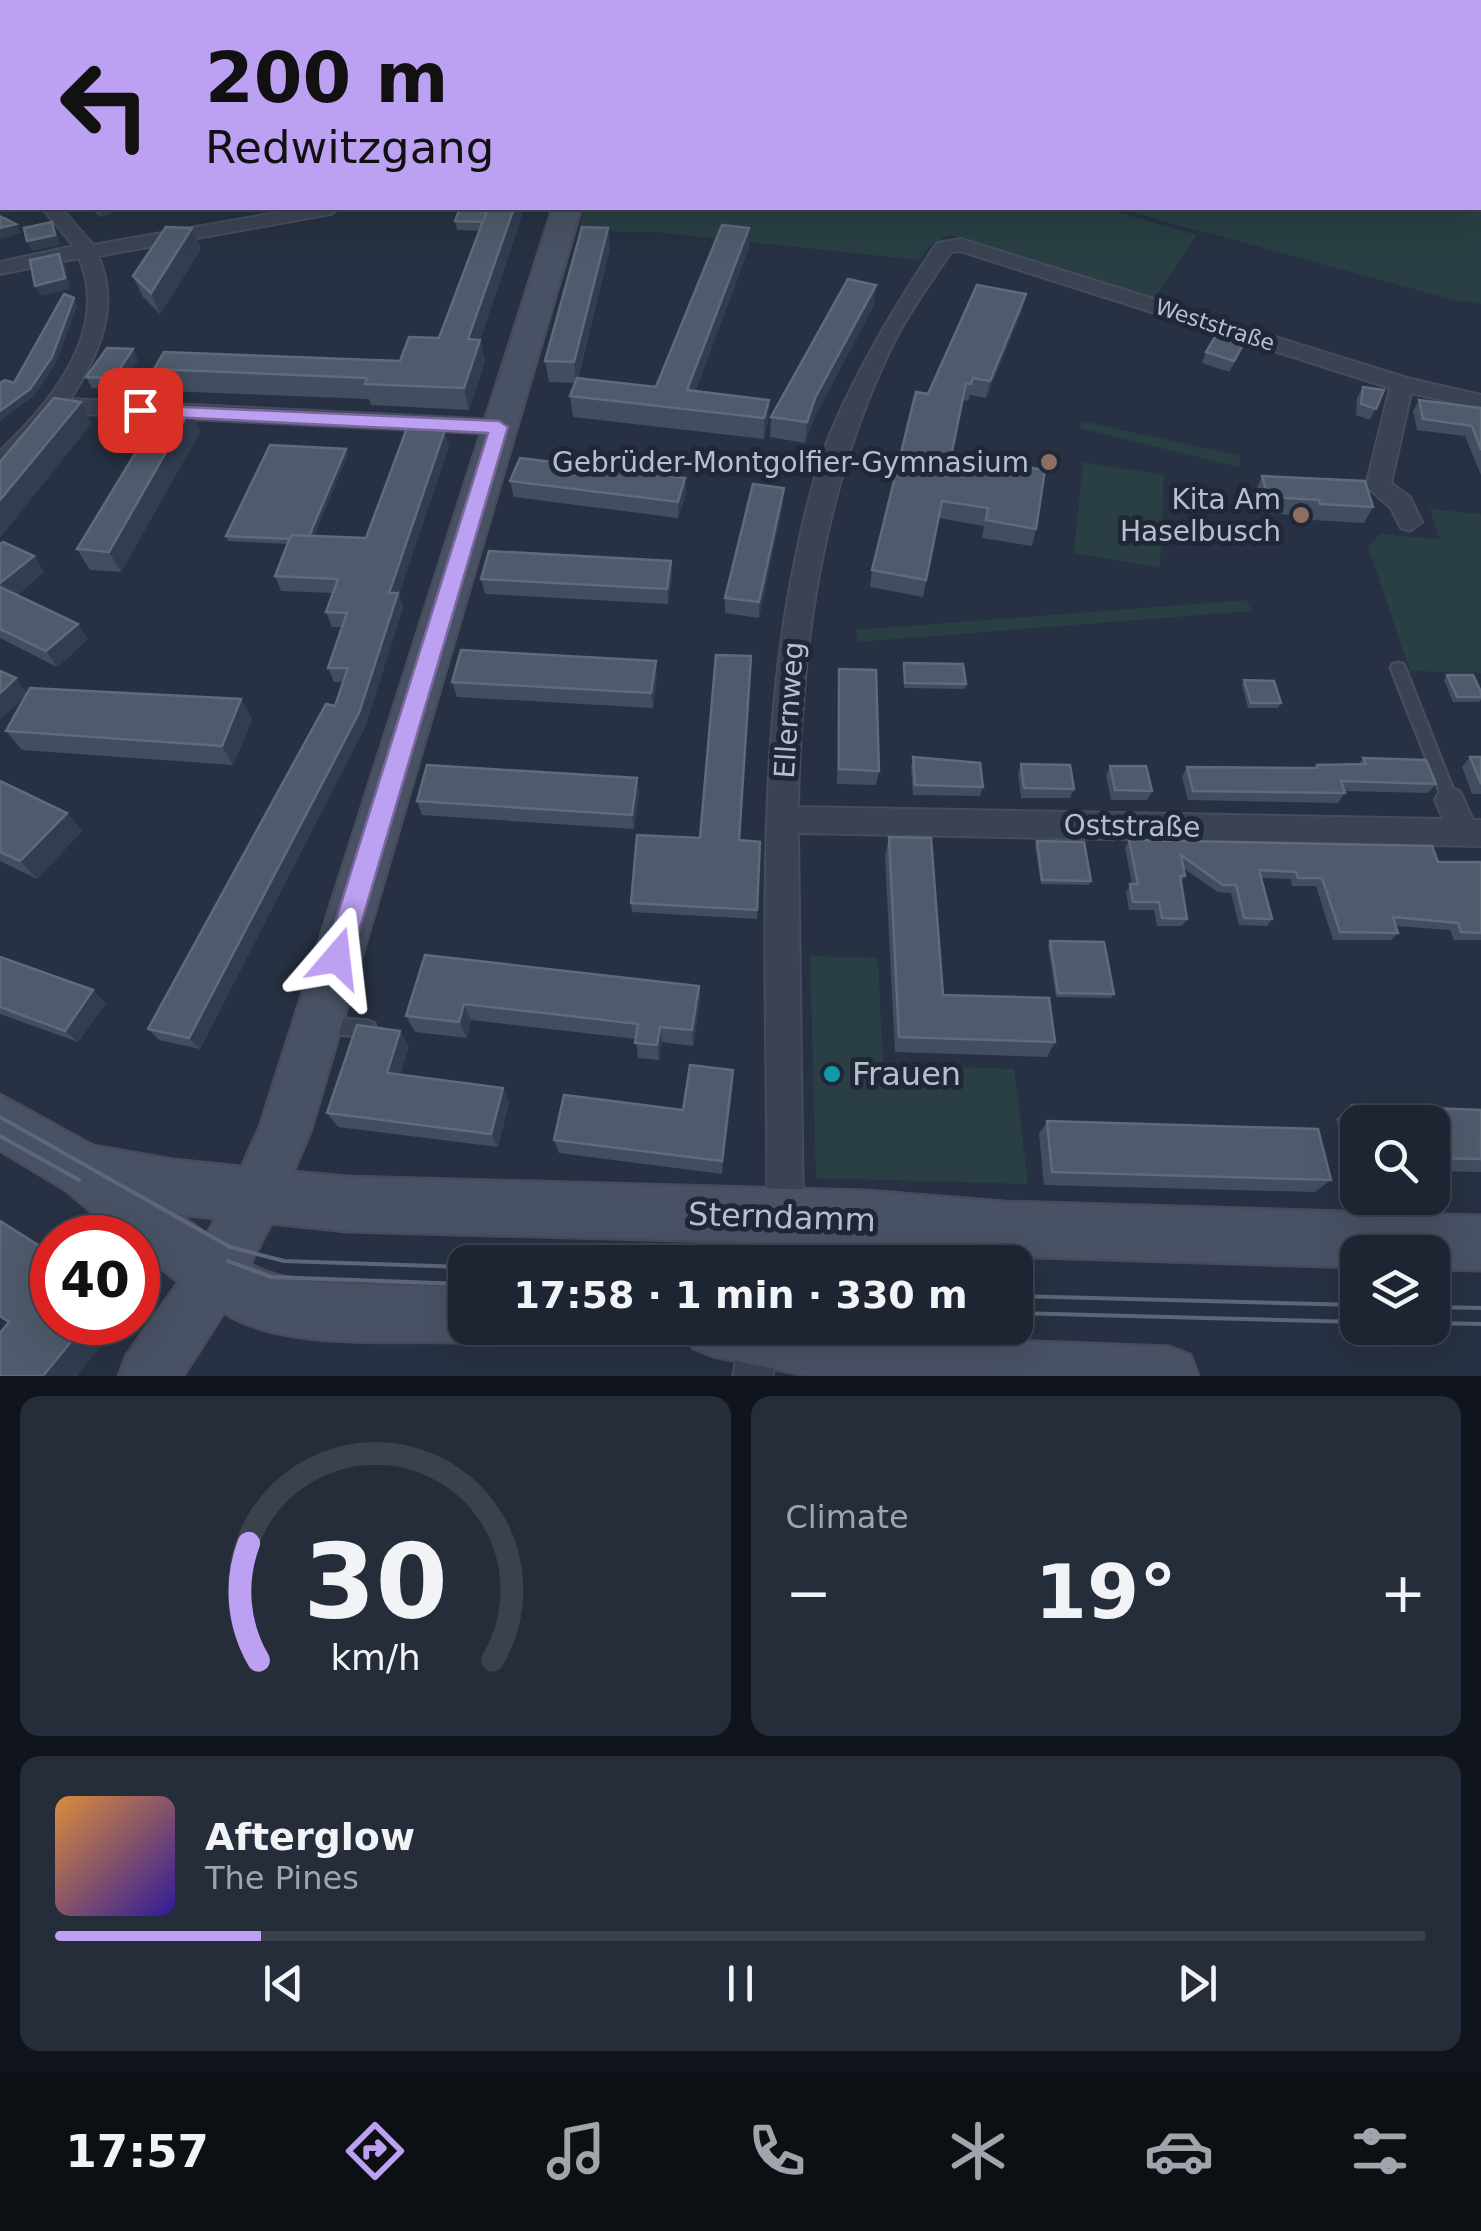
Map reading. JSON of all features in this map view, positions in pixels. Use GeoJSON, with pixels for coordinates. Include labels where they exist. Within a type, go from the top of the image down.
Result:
{"type":"FeatureCollection","features":[{"type":"Feature","properties":{"kind":"street"},"geometry":{"type":"LineString","coordinates":[[0,464],[56,406],[80,364],[96,323],[100,285],[92,250],[73,225],[54,210]]}},
{"type":"Feature","properties":{"kind":"street"},"geometry":{"type":"LineString","coordinates":[[0,268],[300,210]]}},
{"type":"Feature","properties":{"kind":"street"},"geometry":{"type":"LineString","coordinates":[[148,1376],[216,1276],[258,1194],[285,1129],[566,210]]}},
{"type":"Feature","properties":{"kind":"street","name":"Weststraße"},"geometry":{"type":"LineString","coordinates":[[951,243],[1402,384],[1481,402]]}},
{"type":"Feature","properties":{"kind":"street","name":"Ellernweg"},"geometry":{"type":"LineString","coordinates":[[785,1216],[786,698],[807,550],[830,465],[878,346],[909,293],[944,246],[951,243]]}},
{"type":"Feature","properties":{"kind":"street"},"geometry":{"type":"LineString","coordinates":[[1402,384],[1378,486],[1401,503],[1410,522]]}},
{"type":"Feature","properties":{"kind":"street"},"geometry":{"type":"LineString","coordinates":[[56,406],[499,427]]}},
{"type":"Feature","properties":{"kind":"street"},"geometry":{"type":"LineString","coordinates":[[1450,800],[1472,833]]}},
{"type":"Feature","properties":{"kind":"street","name":"Oststraße"},"geometry":{"type":"LineString","coordinates":[[783,820],[1472,833]]}},
{"type":"Feature","properties":{"kind":"street","name":"Sterndamm"},"geometry":{"type":"LineString","coordinates":[[0,1121],[85,1170],[216,1276],[256,1301],[301,1309],[448,1313]]}},
{"type":"Feature","properties":{"kind":"street","name":"Sterndamm"},"geometry":{"type":"LineString","coordinates":[[85,1170],[173,1187],[346,1204],[785,1216],[1004,1229],[1481,1243]]}},
{"type":"Feature","properties":{"kind":"street"},"geometry":{"type":"LineString","coordinates":[[741,1347],[918,1368],[1169,1376]]}},
{"type":"Feature","properties":{"kind":"lane"},"geometry":{"type":"LineString","coordinates":[[1398,668],[1450,800]]}},
{"type":"Feature","properties":{"kind":"lane"},"geometry":{"type":"LineString","coordinates":[[316,1024],[368,1029]]}},
{"type":"Feature","properties":{"kind":"green space"},"geometry":{"type":"Polygon","coordinates":[[[584,210],[1110,210],[1197,235],[1154,299],[949,235],[932,244],[919,260],[654,232],[578,231],[584,210]]]}},
{"type":"Feature","properties":{"kind":"green space"},"geometry":{"type":"Polygon","coordinates":[[[1123,210],[1481,210],[1481,304],[1123,210]]]}},
{"type":"Feature","properties":{"kind":"green space"},"geometry":{"type":"Polygon","coordinates":[[[1082,421],[1241,456],[1239,467],[1079,428],[1082,421]]]}},
{"type":"Feature","properties":{"kind":"green space"},"geometry":{"type":"Polygon","coordinates":[[[1083,462],[1164,475],[1160,568],[1074,553],[1083,462]]]}},
{"type":"Feature","properties":{"kind":"green space"},"geometry":{"type":"Polygon","coordinates":[[[1430,509],[1481,514],[1481,673],[1410,671],[1368,546],[1380,534],[1439,539],[1430,509]]]}},
{"type":"Feature","properties":{"kind":"green space"},"geometry":{"type":"Polygon","coordinates":[[[1246,600],[1252,611],[858,642],[855,630],[1246,600]]]}},
{"type":"Feature","properties":{"kind":"green space"},"geometry":{"type":"Polygon","coordinates":[[[810,956],[878,958],[883,1064],[1014,1069],[1028,1184],[816,1178],[810,956]]]}},
{"type":"Feature","properties":{"kind":"building"},"geometry":{"type":"Polygon","coordinates":[[[459,210],[487,210],[483,222],[455,221],[459,210]]]}},
{"type":"Feature","properties":{"kind":"building"},"geometry":{"type":"Polygon","coordinates":[[[487,210],[513,210],[468,339],[480,340],[464,388],[365,384],[367,378],[154,369],[164,352],[400,361],[409,337],[439,338],[487,210]]]}},
{"type":"Feature","properties":{"kind":"building"},"geometry":{"type":"Polygon","coordinates":[[[0,216],[16,224],[0,228],[0,216]]]}},
{"type":"Feature","properties":{"kind":"building"},"geometry":{"type":"Polygon","coordinates":[[[52,222],[55,235],[27,241],[24,228],[52,222]]]}},
{"type":"Feature","properties":{"kind":"building"},"geometry":{"type":"Polygon","coordinates":[[[722,225],[749,228],[687,390],[769,400],[764,418],[570,396],[577,378],[656,387],[722,225]]]}},
{"type":"Feature","properties":{"kind":"building"},"geometry":{"type":"Polygon","coordinates":[[[166,227],[192,228],[151,293],[133,276],[166,227]]]}},
{"type":"Feature","properties":{"kind":"building"},"geometry":{"type":"Polygon","coordinates":[[[582,227],[608,228],[574,362],[545,361],[582,227]]]}},
{"type":"Feature","properties":{"kind":"building"},"geometry":{"type":"Polygon","coordinates":[[[59,254],[65,278],[35,286],[30,260],[59,254]]]}},
{"type":"Feature","properties":{"kind":"building"},"geometry":{"type":"Polygon","coordinates":[[[848,279],[876,285],[815,398],[807,422],[771,417],[848,279]]]}},
{"type":"Feature","properties":{"kind":"building"},"geometry":{"type":"Polygon","coordinates":[[[977,285],[1026,294],[990,381],[973,378],[971,384],[966,383],[949,466],[993,473],[995,462],[1045,470],[1036,529],[986,520],[988,508],[942,501],[926,580],[872,570],[916,392],[928,394],[977,285]]]}},
{"type":"Feature","properties":{"kind":"building"},"geometry":{"type":"Polygon","coordinates":[[[64,294],[74,298],[52,357],[30,389],[0,411],[0,383],[14,383],[64,294]]]}},
{"type":"Feature","properties":{"kind":"building"},"geometry":{"type":"Polygon","coordinates":[[[1217,334],[1244,343],[1234,361],[1206,352],[1217,334]]]}},
{"type":"Feature","properties":{"kind":"building"},"geometry":{"type":"Polygon","coordinates":[[[107,348],[133,349],[111,378],[86,377],[107,348]]]}},
{"type":"Feature","properties":{"kind":"building"},"geometry":{"type":"Polygon","coordinates":[[[1363,387],[1384,390],[1376,409],[1361,404],[1363,387]]]}},
{"type":"Feature","properties":{"kind":"building"},"geometry":{"type":"Polygon","coordinates":[[[54,398],[81,402],[0,500],[0,462],[54,398]]]}},
{"type":"Feature","properties":{"kind":"building"},"geometry":{"type":"Polygon","coordinates":[[[1419,400],[1481,408],[1481,450],[1472,426],[1423,419],[1419,400]]]}},
{"type":"Feature","properties":{"kind":"building"},"geometry":{"type":"Polygon","coordinates":[[[162,409],[190,410],[109,552],[77,549],[162,409]]]}},
{"type":"Feature","properties":{"kind":"building"},"geometry":{"type":"Polygon","coordinates":[[[407,428],[445,430],[389,593],[398,593],[359,713],[189,1038],[148,1029],[326,704],[335,706],[348,668],[328,668],[347,613],[326,612],[338,579],[275,576],[291,535],[366,538],[407,428]]]}},
{"type":"Feature","properties":{"kind":"building"},"geometry":{"type":"Polygon","coordinates":[[[270,445],[346,449],[309,536],[226,536],[270,445]]]}},
{"type":"Feature","properties":{"kind":"building"},"geometry":{"type":"Polygon","coordinates":[[[520,458],[685,478],[678,502],[510,481],[520,458]]]}},
{"type":"Feature","properties":{"kind":"building"},"geometry":{"type":"Polygon","coordinates":[[[1262,476],[1365,481],[1373,507],[1268,497],[1262,476]]]}},
{"type":"Feature","properties":{"kind":"building"},"geometry":{"type":"Polygon","coordinates":[[[753,484],[784,488],[759,602],[725,598],[753,484]]]}},
{"type":"Feature","properties":{"kind":"building"},"geometry":{"type":"Polygon","coordinates":[[[0,544],[34,556],[0,583],[0,544]]]}},
{"type":"Feature","properties":{"kind":"building"},"geometry":{"type":"Polygon","coordinates":[[[489,551],[671,561],[667,589],[481,579],[489,551]]]}},
{"type":"Feature","properties":{"kind":"building"},"geometry":{"type":"Polygon","coordinates":[[[0,587],[78,624],[46,651],[0,629],[0,587]]]}},
{"type":"Feature","properties":{"kind":"building"},"geometry":{"type":"Polygon","coordinates":[[[461,650],[656,661],[651,693],[452,682],[461,650]]]}},
{"type":"Feature","properties":{"kind":"building"},"geometry":{"type":"Polygon","coordinates":[[[716,655],[751,656],[739,840],[760,842],[757,910],[631,903],[637,835],[700,838],[716,655]]]}},
{"type":"Feature","properties":{"kind":"building"},"geometry":{"type":"Polygon","coordinates":[[[904,663],[963,664],[966,684],[905,683],[904,663]]]}},
{"type":"Feature","properties":{"kind":"building"},"geometry":{"type":"Polygon","coordinates":[[[839,669],[876,670],[879,771],[839,769],[839,669]]]}},
{"type":"Feature","properties":{"kind":"building"},"geometry":{"type":"Polygon","coordinates":[[[0,671],[16,678],[0,693],[0,671]]]}},
{"type":"Feature","properties":{"kind":"building"},"geometry":{"type":"Polygon","coordinates":[[[1447,675],[1473,675],[1481,697],[1457,697],[1447,675]]]}},
{"type":"Feature","properties":{"kind":"building"},"geometry":{"type":"Polygon","coordinates":[[[1244,680],[1274,681],[1281,703],[1251,703],[1244,680]]]}},
{"type":"Feature","properties":{"kind":"building"},"geometry":{"type":"Polygon","coordinates":[[[30,688],[241,699],[222,746],[6,731],[30,688]]]}},
{"type":"Feature","properties":{"kind":"building"},"geometry":{"type":"Polygon","coordinates":[[[913,757],[980,763],[983,787],[915,785],[913,757]]]}},
{"type":"Feature","properties":{"kind":"building"},"geometry":{"type":"Polygon","coordinates":[[[1470,757],[1481,757],[1481,784],[1470,757]]]}},
{"type":"Feature","properties":{"kind":"building"},"geometry":{"type":"Polygon","coordinates":[[[1363,758],[1426,760],[1436,784],[1341,781],[1345,793],[1193,791],[1187,767],[1317,768],[1366,764],[1363,758]]]}},
{"type":"Feature","properties":{"kind":"building"},"geometry":{"type":"Polygon","coordinates":[[[1021,764],[1070,765],[1074,789],[1024,788],[1021,764]]]}},
{"type":"Feature","properties":{"kind":"building"},"geometry":{"type":"Polygon","coordinates":[[[427,765],[637,778],[632,815],[417,801],[427,765]]]}},
{"type":"Feature","properties":{"kind":"building"},"geometry":{"type":"Polygon","coordinates":[[[1110,766],[1146,766],[1152,791],[1115,790],[1110,766]]]}},
{"type":"Feature","properties":{"kind":"building"},"geometry":{"type":"Polygon","coordinates":[[[0,781],[67,813],[20,861],[0,852],[0,781]]]}},
{"type":"Feature","properties":{"kind":"building"},"geometry":{"type":"Polygon","coordinates":[[[889,837],[931,838],[943,995],[1049,998],[1055,1042],[899,1037],[889,837]]]}},
{"type":"Feature","properties":{"kind":"building"},"geometry":{"type":"Polygon","coordinates":[[[1129,840],[1432,846],[1438,862],[1481,862],[1481,933],[1461,932],[1458,923],[1393,917],[1398,933],[1340,932],[1322,878],[1298,878],[1296,872],[1259,870],[1272,919],[1244,918],[1236,885],[1223,885],[1181,855],[1187,919],[1162,918],[1159,902],[1133,902],[1130,884],[1138,884],[1129,840]]]}},
{"type":"Feature","properties":{"kind":"building"},"geometry":{"type":"Polygon","coordinates":[[[1037,841],[1084,842],[1091,881],[1042,880],[1037,841]]]}},
{"type":"Feature","properties":{"kind":"building"},"geometry":{"type":"Polygon","coordinates":[[[1050,941],[1104,942],[1114,994],[1058,993],[1050,941]]]}},
{"type":"Feature","properties":{"kind":"building"},"geometry":{"type":"Polygon","coordinates":[[[425,955],[699,986],[692,1030],[660,1027],[657,1045],[635,1043],[638,1024],[553,1014],[464,1004],[459,1022],[406,1016],[425,955]]]}},
{"type":"Feature","properties":{"kind":"building"},"geometry":{"type":"Polygon","coordinates":[[[0,957],[93,990],[65,1031],[0,1007],[0,957]]]}},
{"type":"Feature","properties":{"kind":"building"},"geometry":{"type":"Polygon","coordinates":[[[357,1025],[400,1031],[387,1073],[503,1088],[491,1134],[327,1113],[357,1025]]]}},
{"type":"Feature","properties":{"kind":"building"},"geometry":{"type":"Polygon","coordinates":[[[690,1065],[733,1070],[722,1161],[554,1140],[564,1095],[683,1110],[690,1065]]]}},
{"type":"Feature","properties":{"kind":"building"},"geometry":{"type":"Polygon","coordinates":[[[1450,1109],[1481,1110],[1481,1159],[1450,1158],[1450,1109]]]}},
{"type":"Feature","properties":{"kind":"building"},"geometry":{"type":"Polygon","coordinates":[[[1047,1121],[1318,1129],[1331,1180],[1052,1172],[1047,1121]]]}},
{"type":"Feature","properties":{"kind":"building"},"geometry":{"type":"Polygon","coordinates":[[[0,1221],[30,1240],[30,1345],[68,1345],[43,1376],[0,1376],[0,1333],[9,1322],[0,1316],[0,1221]]]}},
{"type":"Feature","properties":{"kind":"tram line"},"geometry":{"type":"LineString","coordinates":[[0,1117],[230,1247],[284,1261],[448,1266]]}},
{"type":"Feature","properties":{"kind":"tram line"},"geometry":{"type":"LineString","coordinates":[[0,1136],[79,1180]]}},
{"type":"Feature","properties":{"kind":"tram line"},"geometry":{"type":"LineString","coordinates":[[228,1261],[271,1277],[448,1283]]}},
{"type":"Feature","properties":{"kind":"tram line"},"geometry":{"type":"LineString","coordinates":[[1033,1296],[1340,1305]]}},
{"type":"Feature","properties":{"kind":"tram line"},"geometry":{"type":"LineString","coordinates":[[1450,1307],[1481,1308]]}},
{"type":"Feature","properties":{"kind":"tram line"},"geometry":{"type":"LineString","coordinates":[[1033,1313],[1340,1322]]}},
{"type":"Feature","properties":{"kind":"tram line"},"geometry":{"type":"LineString","coordinates":[[1450,1323],[1481,1324]]}},
{"type":"Feature","properties":{"kind":"place","name":"Gebrüder-Montgolfier-Gymnasium"},"geometry":{"type":"Point","coordinates":[1049,462]}},
{"type":"Feature","properties":{"kind":"place","name":"Kita Am Haselbusch"},"geometry":{"type":"Point","coordinates":[1301,515]}},
{"type":"Feature","properties":{"kind":"place","name":"Frauen"},"geometry":{"type":"Point","coordinates":[832,1074]}},
{"type":"Feature","properties":{"kind":"route"},"geometry":{"type":"LineString","coordinates":[[140,410],[499,427],[337,958]]}}]}
